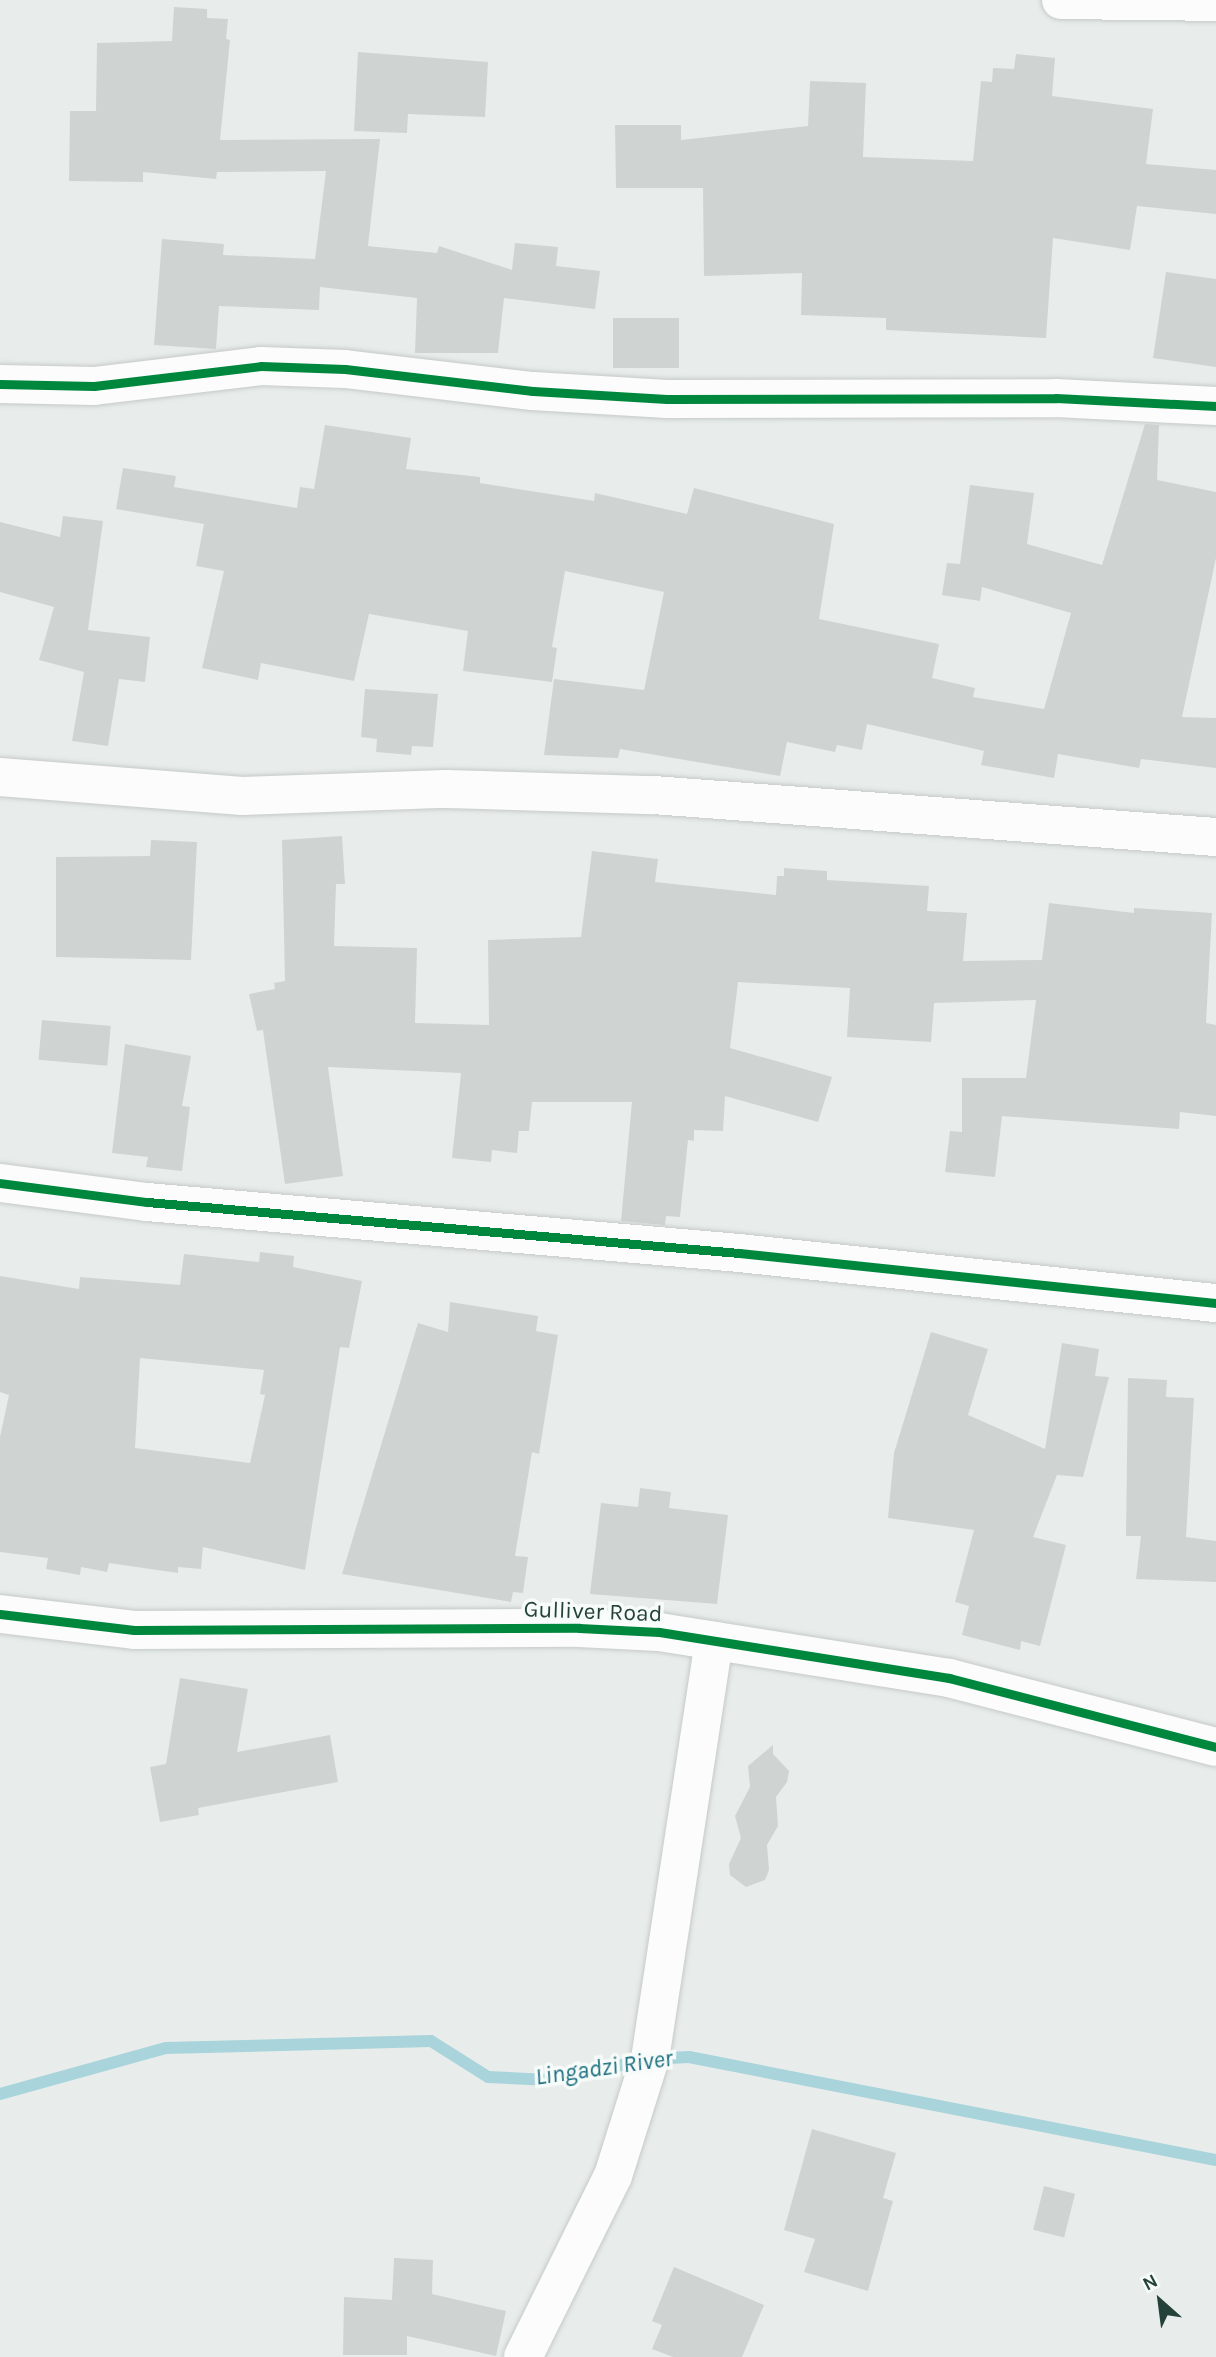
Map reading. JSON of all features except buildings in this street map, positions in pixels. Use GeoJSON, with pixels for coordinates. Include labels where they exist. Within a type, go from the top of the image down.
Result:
{"type":"FeatureCollection","features":[{"type":"Feature","properties":{"kind":"street"},"geometry":{"type":"LineString","coordinates":[[1061,0],[1216,2]]}},
{"type":"Feature","properties":{"kind":"street"},"geometry":{"type":"LineString","coordinates":[[0,384],[94,386],[273,366],[345,369],[533,391],[667,399],[1056,398],[1216,406]]}},
{"type":"Feature","properties":{"kind":"street"},"geometry":{"type":"LineString","coordinates":[[0,777],[242,796],[446,789],[653,795],[1216,837]]}},
{"type":"Feature","properties":{"kind":"street"},"geometry":{"type":"LineString","coordinates":[[0,1184],[147,1202],[739,1253],[1216,1303]]}},
{"type":"Feature","properties":{"kind":"street","name":"Gulliver Road"},"geometry":{"type":"LineString","coordinates":[[0,1614],[134,1630],[579,1628],[659,1632],[949,1678],[1216,1747]]}},
{"type":"Feature","properties":{"kind":"street"},"geometry":{"type":"LineString","coordinates":[[523,2357],[612,2176],[650,2059],[715,1641]]}},
{"type":"Feature","properties":{"kind":"waterway","name":"Lingadzi River"},"geometry":{"type":"LineString","coordinates":[[0,2094],[166,2048],[431,2041],[488,2077],[549,2080],[650,2059],[689,2057],[1216,2160]]}},
{"type":"Feature","properties":{"kind":"cycle path"},"geometry":{"type":"LineString","coordinates":[[0,384],[94,386],[261,366],[345,369],[533,391],[667,399],[1056,398],[1216,406]]}},
{"type":"Feature","properties":{"kind":"cycle path"},"geometry":{"type":"LineString","coordinates":[[0,1183],[147,1202],[739,1253],[1216,1303]]}},
{"type":"Feature","properties":{"kind":"cycle path"},"geometry":{"type":"LineString","coordinates":[[0,1614],[134,1630],[579,1628],[659,1632],[949,1678],[1216,1747]]}}]}
